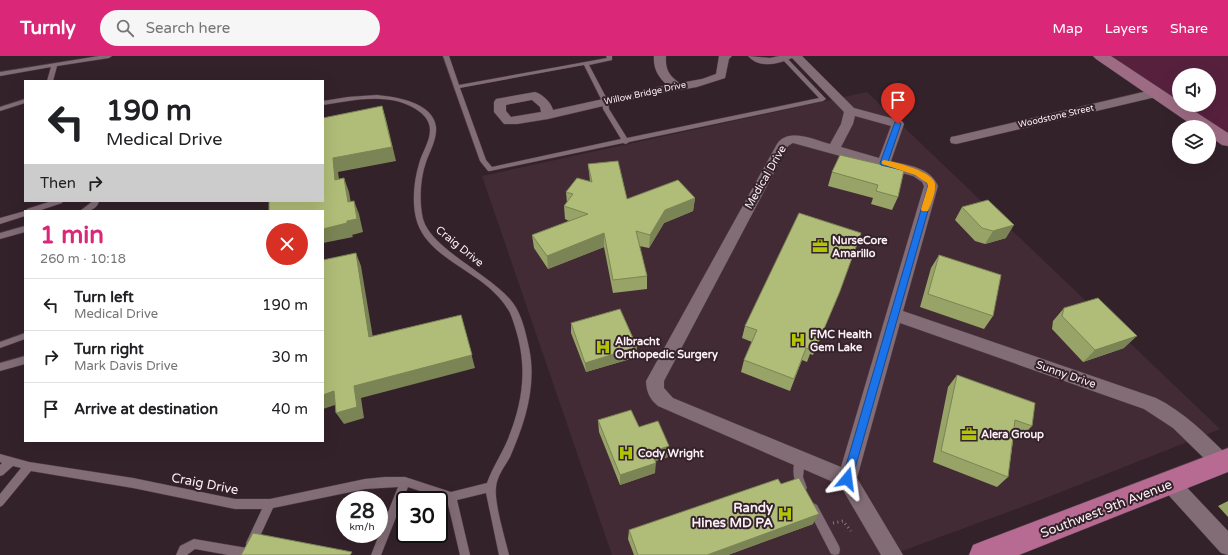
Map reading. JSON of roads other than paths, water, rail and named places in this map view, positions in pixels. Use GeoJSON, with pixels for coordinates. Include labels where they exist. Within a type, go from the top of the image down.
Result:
{"type":"FeatureCollection","features":[{"type":"Feature","properties":{"kind":"main road","name":"Southwest 9th Avenue"},"geometry":{"type":"LineString","coordinates":[[983,555],[1225,461]]}},
{"type":"Feature","properties":{"kind":"street"},"geometry":{"type":"LineString","coordinates":[[660,56],[658,64],[660,72],[667,80],[676,86]]}},
{"type":"Feature","properties":{"kind":"street","name":"Willow Bridge Drive"},"geometry":{"type":"LineString","coordinates":[[548,115],[605,101],[712,80],[721,76],[724,57],[726,56]]}},
{"type":"Feature","properties":{"kind":"street"},"geometry":{"type":"LineString","coordinates":[[754,56],[760,61],[769,62],[789,57],[850,111],[898,124],[884,163]]}},
{"type":"Feature","properties":{"kind":"street"},"geometry":{"type":"LineString","coordinates":[[1101,56],[1196,120]]}},
{"type":"Feature","properties":{"kind":"street","name":"Woodstone Street"},"geometry":{"type":"LineString","coordinates":[[956,140],[1156,93]]}},
{"type":"Feature","properties":{"kind":"street"},"geometry":{"type":"LineString","coordinates":[[834,149],[847,124],[850,111]]}},
{"type":"Feature","properties":{"kind":"street"},"geometry":{"type":"LineString","coordinates":[[1216,133],[1228,141]]}},
{"type":"Feature","properties":{"kind":"street","name":"Medical Drive"},"geometry":{"type":"LineString","coordinates":[[796,139],[834,149],[923,175],[930,182],[931,186],[847,479],[667,403],[657,394],[654,388],[654,381],[783,144],[796,139]]}},
{"type":"Feature","properties":{"kind":"street","name":"Sunny Drive"},"geometry":{"type":"LineString","coordinates":[[894,314],[1150,403],[1166,411],[1177,419],[1225,461]]}},
{"type":"Feature","properties":{"kind":"street"},"geometry":{"type":"LineString","coordinates":[[847,479],[893,555]]}},
{"type":"Feature","properties":{"kind":"street"},"geometry":{"type":"LineString","coordinates":[[1170,483],[1228,546]]}},
{"type":"Feature","properties":{"kind":"lane"},"geometry":{"type":"LineString","coordinates":[[0,74],[109,56]]}},
{"type":"Feature","properties":{"kind":"lane"},"geometry":{"type":"LineString","coordinates":[[446,56],[483,162],[490,170],[823,99],[789,57]]}},
{"type":"Feature","properties":{"kind":"lane"},"geometry":{"type":"LineString","coordinates":[[458,87],[586,64],[610,59],[609,56]]}},
{"type":"Feature","properties":{"kind":"lane"},"geometry":{"type":"LineString","coordinates":[[586,64],[605,101],[606,109],[626,142]]}},
{"type":"Feature","properties":{"kind":"lane"},"geometry":{"type":"LineString","coordinates":[[50,80],[55,65]]}},
{"type":"Feature","properties":{"kind":"lane","name":"Craig Drive"},"geometry":{"type":"LineString","coordinates":[[324,104],[367,98],[397,99],[412,104],[422,110],[430,119],[433,128],[432,134],[422,163],[418,182],[420,220],[424,232],[436,244],[493,288],[511,307],[522,334],[528,365],[525,400],[507,452],[490,487]]}},
{"type":"Feature","properties":{"kind":"lane"},"geometry":{"type":"LineString","coordinates":[[0,109],[24,101]]}},
{"type":"Feature","properties":{"kind":"lane"},"geometry":{"type":"LineString","coordinates":[[33,210],[57,202]]}},
{"type":"Feature","properties":{"kind":"lane"},"geometry":{"type":"LineString","coordinates":[[86,210],[96,202]]}},
{"type":"Feature","properties":{"kind":"lane"},"geometry":{"type":"LineString","coordinates":[[0,221],[24,213]]}},
{"type":"Feature","properties":{"kind":"lane"},"geometry":{"type":"LineString","coordinates":[[0,236],[24,229]]}},
{"type":"Feature","properties":{"kind":"lane"},"geometry":{"type":"LineString","coordinates":[[0,345],[24,336]]}},
{"type":"Feature","properties":{"kind":"lane"},"geometry":{"type":"LineString","coordinates":[[0,367],[24,360]]}},
{"type":"Feature","properties":{"kind":"lane"},"geometry":{"type":"LineString","coordinates":[[800,459],[797,470],[800,484],[835,550]]}},
{"type":"Feature","properties":{"kind":"lane"},"geometry":{"type":"LineString","coordinates":[[0,472],[5,460]]}},
{"type":"Feature","properties":{"kind":"lane","name":"Craig Drive"},"geometry":{"type":"LineString","coordinates":[[5,460],[29,466],[133,483],[235,504],[270,504],[365,484],[385,482],[406,482],[451,497]]}},
{"type":"Feature","properties":{"kind":"lane"},"geometry":{"type":"LineString","coordinates":[[0,502],[29,466]]}},
{"type":"Feature","properties":{"kind":"lane"},"geometry":{"type":"LineString","coordinates":[[376,555],[406,482]]}},
{"type":"Feature","properties":{"kind":"lane"},"geometry":{"type":"LineString","coordinates":[[465,555],[451,497],[490,487],[504,555]]}},
{"type":"Feature","properties":{"kind":"lane"},"geometry":{"type":"LineString","coordinates":[[181,555],[184,550],[194,544],[246,554],[270,504]]}},
{"type":"Feature","properties":{"kind":"place","name":"NurseCore Amarillo"},"geometry":{"type":"Point","coordinates":[820,246]}},
{"type":"Feature","properties":{"kind":"place","name":"FMC Health Gem Lake"},"geometry":{"type":"Point","coordinates":[798,340]}},
{"type":"Feature","properties":{"kind":"place","name":"Albracht Orthopedic Surgery"},"geometry":{"type":"Point","coordinates":[603,347]}},
{"type":"Feature","properties":{"kind":"place","name":"Alera Group"},"geometry":{"type":"Point","coordinates":[969,434]}},
{"type":"Feature","properties":{"kind":"place","name":"Cody Wright"},"geometry":{"type":"Point","coordinates":[626,453]}},
{"type":"Feature","properties":{"kind":"place","name":"Randy Hines MD PA"},"geometry":{"type":"Point","coordinates":[785,514]}}]}
